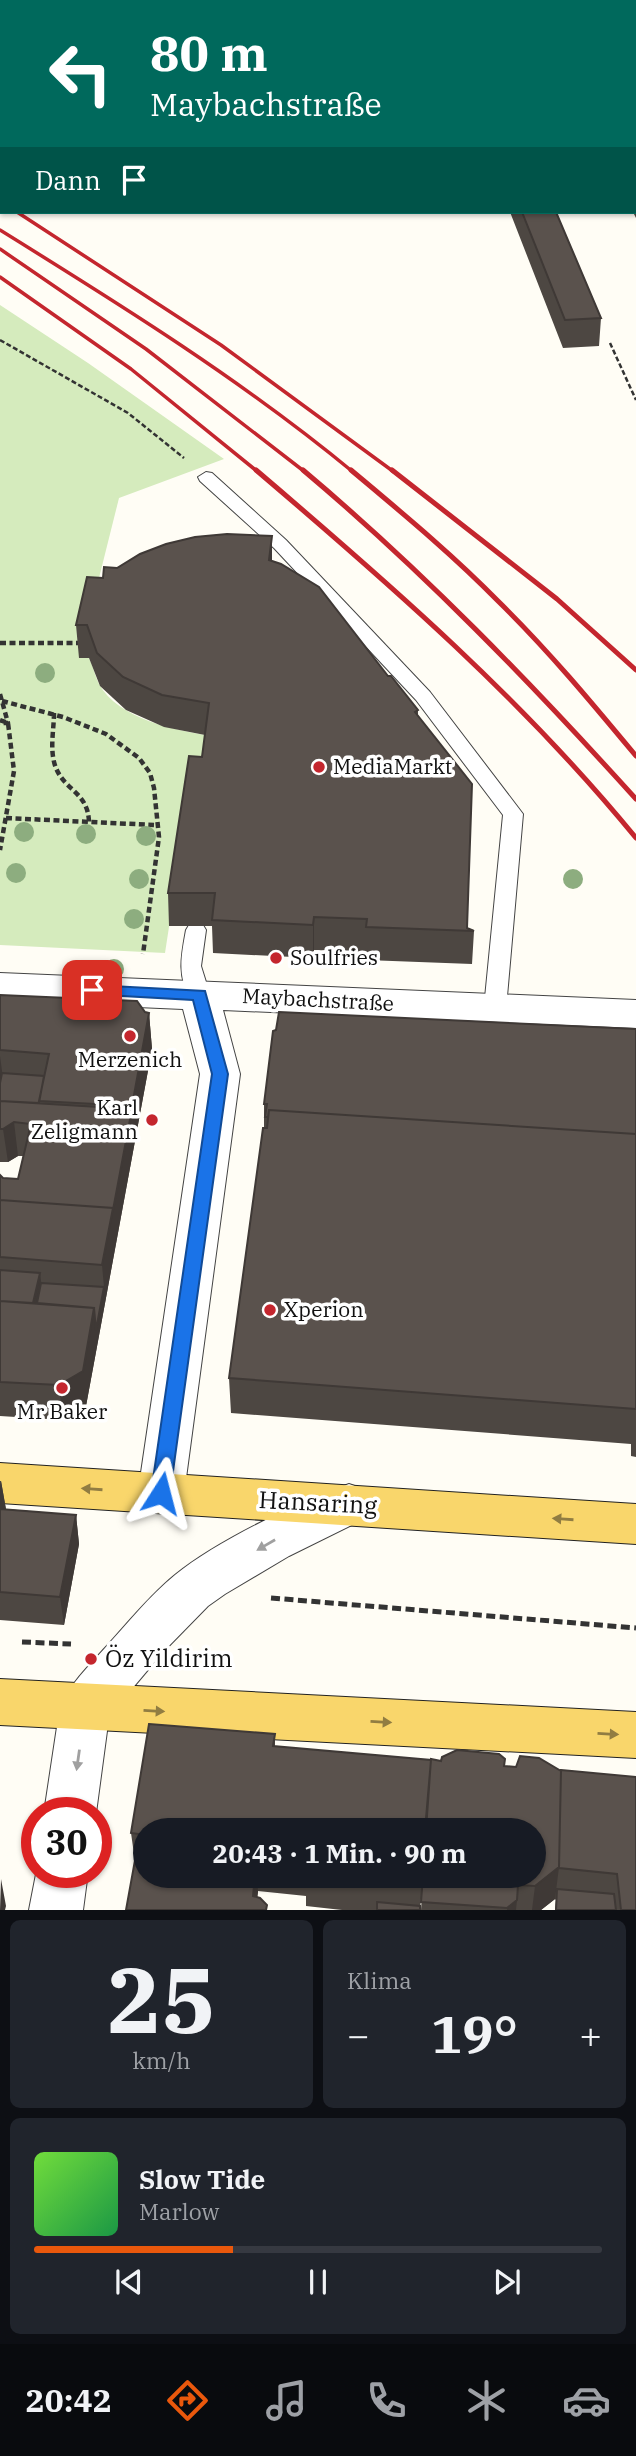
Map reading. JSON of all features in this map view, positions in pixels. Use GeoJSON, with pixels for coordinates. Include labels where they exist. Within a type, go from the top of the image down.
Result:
{"type":"FeatureCollection","features":[{"type":"Feature","properties":{"kind":"main road","name":"Hansaring"},"geometry":{"type":"LineString","coordinates":[[0,1483],[636,1524]]}},
{"type":"Feature","properties":{"kind":"main road"},"geometry":{"type":"LineString","coordinates":[[0,1702],[636,1735]]}},
{"type":"Feature","properties":{"kind":"street","name":"Maybachstraße"},"geometry":{"type":"LineString","coordinates":[[0,987],[636,1014]]}},
{"type":"Feature","properties":{"kind":"street"},"geometry":{"type":"LineString","coordinates":[[161,1493],[220,1074],[199,995]]}},
{"type":"Feature","properties":{"kind":"street"},"geometry":{"type":"LineString","coordinates":[[72,1797],[85,1707],[146,1637],[191,1591],[272,1541],[349,1504]]}},
{"type":"Feature","properties":{"kind":"street"},"geometry":{"type":"LineString","coordinates":[[56,1910],[59,1888]]}},
{"type":"Feature","properties":{"kind":"lane"},"geometry":{"type":"LineString","coordinates":[[206,477],[280,544],[423,696],[513,814],[495,1009]]}},
{"type":"Feature","properties":{"kind":"lane"},"geometry":{"type":"LineString","coordinates":[[196,930],[190,966],[199,995]]}},
{"type":"Feature","properties":{"kind":"path"},"geometry":{"type":"LineString","coordinates":[[0,340],[128,413],[206,477]]}},
{"type":"Feature","properties":{"kind":"path"},"geometry":{"type":"LineString","coordinates":[[610,343],[636,400]]}},
{"type":"Feature","properties":{"kind":"path"},"geometry":{"type":"LineString","coordinates":[[0,643],[82,643]]}},
{"type":"Feature","properties":{"kind":"path"},"geometry":{"type":"LineString","coordinates":[[0,694],[8,723],[13,771],[0,850]]}},
{"type":"Feature","properties":{"kind":"path"},"geometry":{"type":"LineString","coordinates":[[2,701],[54,713],[101,732],[131,750],[151,773],[156,802],[155,825],[159,837],[137,992]]}},
{"type":"Feature","properties":{"kind":"path"},"geometry":{"type":"LineString","coordinates":[[54,713],[55,766],[84,800],[90,811],[89,822]]}},
{"type":"Feature","properties":{"kind":"path"},"geometry":{"type":"LineString","coordinates":[[0,721],[8,723]]}},
{"type":"Feature","properties":{"kind":"path"},"geometry":{"type":"LineString","coordinates":[[6,818],[155,825]]}},
{"type":"Feature","properties":{"kind":"path"},"geometry":{"type":"LineString","coordinates":[[191,1591],[636,1628]]}},
{"type":"Feature","properties":{"kind":"path"},"geometry":{"type":"LineString","coordinates":[[22,1642],[70,1645],[79,1637]]}},
{"type":"Feature","properties":{"kind":"green space"},"geometry":{"type":"Polygon","coordinates":[[[0,305],[224,459],[119,498],[79,658],[89,658],[99,684],[119,706],[149,721],[211,736],[190,790],[165,953],[0,945],[0,305]]]}},
{"type":"Feature","properties":{"kind":"building"},"geometry":{"type":"Polygon","coordinates":[[[523,214],[557,214],[601,318],[565,320],[523,214]]]}},
{"type":"Feature","properties":{"kind":"building","name":"MediaMarkt"},"geometry":{"type":"Polygon","coordinates":[[[227,534],[272,536],[269,560],[281,564],[319,587],[418,710],[415,712],[472,784],[467,928],[474,931],[366,927],[367,919],[314,917],[313,925],[212,920],[215,893],[168,893],[189,756],[202,757],[209,703],[162,695],[123,677],[97,653],[87,625],[76,625],[87,577],[103,578],[104,567],[117,568],[140,554],[166,544],[195,537],[227,534]]]}},
{"type":"Feature","properties":{"kind":"building"},"geometry":{"type":"Polygon","coordinates":[[[0,995],[137,1001],[145,1012],[149,1013],[132,1106],[39,1101],[49,1054],[0,1050],[0,995]]]}},
{"type":"Feature","properties":{"kind":"building"},"geometry":{"type":"Polygon","coordinates":[[[279,1012],[636,1029],[636,1134],[269,1110],[268,1117],[265,1117],[267,1104],[264,1104],[273,1031],[276,1030],[279,1012]]]}},
{"type":"Feature","properties":{"kind":"building"},"geometry":{"type":"Polygon","coordinates":[[[2,1073],[44,1076],[39,1103],[0,1101],[2,1073]]]}},
{"type":"Feature","properties":{"kind":"building"},"geometry":{"type":"Polygon","coordinates":[[[0,1101],[132,1109],[113,1210],[0,1200],[0,1175],[3,1178],[18,1179],[31,1124],[14,1122],[0,1129],[0,1101]]]}},
{"type":"Feature","properties":{"kind":"building"},"geometry":{"type":"Polygon","coordinates":[[[269,1110],[636,1134],[636,1409],[229,1378],[263,1128],[267,1128],[269,1110]]]}},
{"type":"Feature","properties":{"kind":"building"},"geometry":{"type":"Polygon","coordinates":[[[0,1200],[113,1208],[102,1265],[0,1257],[0,1200]]]}},
{"type":"Feature","properties":{"kind":"building"},"geometry":{"type":"Polygon","coordinates":[[[0,1270],[40,1273],[33,1303],[0,1301],[0,1270]]]}},
{"type":"Feature","properties":{"kind":"building"},"geometry":{"type":"Polygon","coordinates":[[[41,1283],[104,1287],[96,1330],[94,1308],[37,1303],[41,1283]]]}},
{"type":"Feature","properties":{"kind":"building"},"geometry":{"type":"Polygon","coordinates":[[[0,1301],[94,1308],[83,1371],[59,1385],[0,1382],[0,1301]]]}},
{"type":"Feature","properties":{"kind":"building"},"geometry":{"type":"Polygon","coordinates":[[[0,1509],[76,1515],[60,1597],[0,1592],[0,1509]]]}},
{"type":"Feature","properties":{"kind":"building"},"geometry":{"type":"Polygon","coordinates":[[[149,1724],[275,1734],[273,1746],[431,1760],[426,1818],[133,1818],[149,1724]]]}},
{"type":"Feature","properties":{"kind":"building"},"geometry":{"type":"Polygon","coordinates":[[[457,1750],[499,1754],[505,1759],[504,1766],[516,1767],[520,1756],[539,1758],[561,1771],[559,1867],[546,1877],[546,1818],[427,1818],[431,1759],[441,1761],[442,1757],[457,1750]]]}},
{"type":"Feature","properties":{"kind":"building"},"geometry":{"type":"Polygon","coordinates":[[[561,1770],[636,1777],[636,1910],[621,1910],[617,1874],[559,1868],[561,1770]]]}},
{"type":"Feature","properties":{"kind":"building"},"geometry":{"type":"Polygon","coordinates":[[[133,1871],[133,1888],[254,1888],[253,1896],[260,1898],[267,1905],[266,1910],[126,1910],[133,1871]]]}},
{"type":"Feature","properties":{"kind":"building"},"geometry":{"type":"Polygon","coordinates":[[[422,1888],[518,1888],[517,1900],[507,1908],[421,1902],[422,1888]]]}},
{"type":"Feature","properties":{"kind":"building"},"geometry":{"type":"Polygon","coordinates":[[[557,1889],[614,1894],[616,1910],[556,1910],[557,1889]]]}},
{"type":"Feature","properties":{"kind":"building"},"geometry":{"type":"Polygon","coordinates":[[[377,1902],[420,1906],[420,1910],[377,1910],[377,1902]]]}},
{"type":"Feature","properties":{"kind":"railway"},"geometry":{"type":"LineString","coordinates":[[20,214],[221,345],[394,472]]}},
{"type":"Feature","properties":{"kind":"railway"},"geometry":{"type":"LineString","coordinates":[[0,230],[225,375],[353,472]]}},
{"type":"Feature","properties":{"kind":"railway"},"geometry":{"type":"LineString","coordinates":[[0,249],[146,349],[305,472]]}},
{"type":"Feature","properties":{"kind":"railway"},"geometry":{"type":"LineString","coordinates":[[0,277],[131,369],[258,472]]}},
{"type":"Feature","properties":{"kind":"railway"},"geometry":{"type":"LineString","coordinates":[[256,470],[455,646],[548,739],[636,838]]}},
{"type":"Feature","properties":{"kind":"railway"},"geometry":{"type":"LineString","coordinates":[[303,470],[391,548],[475,629],[636,799]]}},
{"type":"Feature","properties":{"kind":"railway"},"geometry":{"type":"LineString","coordinates":[[351,470],[444,550],[498,601],[552,658],[636,756]]}},
{"type":"Feature","properties":{"kind":"railway"},"geometry":{"type":"LineString","coordinates":[[392,470],[557,599],[636,670]]}},
{"type":"Feature","properties":{"kind":"place","name":"MediaMarkt"},"geometry":{"type":"Point","coordinates":[319,767]}},
{"type":"Feature","properties":{"kind":"place","name":"Soulfries"},"geometry":{"type":"Point","coordinates":[276,958]}},
{"type":"Feature","properties":{"kind":"place","name":"Merzenich"},"geometry":{"type":"Point","coordinates":[130,1036]}},
{"type":"Feature","properties":{"kind":"place","name":"Karl Zeligmann"},"geometry":{"type":"Point","coordinates":[152,1120]}},
{"type":"Feature","properties":{"kind":"place","name":"Xperion"},"geometry":{"type":"Point","coordinates":[270,1310]}},
{"type":"Feature","properties":{"kind":"place","name":"Mr Baker"},"geometry":{"type":"Point","coordinates":[62,1388]}},
{"type":"Feature","properties":{"kind":"place","name":"Öz Yildirim"},"geometry":{"type":"Point","coordinates":[91,1659]}},
{"type":"Feature","properties":{"kind":"route"},"geometry":{"type":"LineString","coordinates":[[92,990],[199,995],[220,1074],[161,1493]]}}]}
